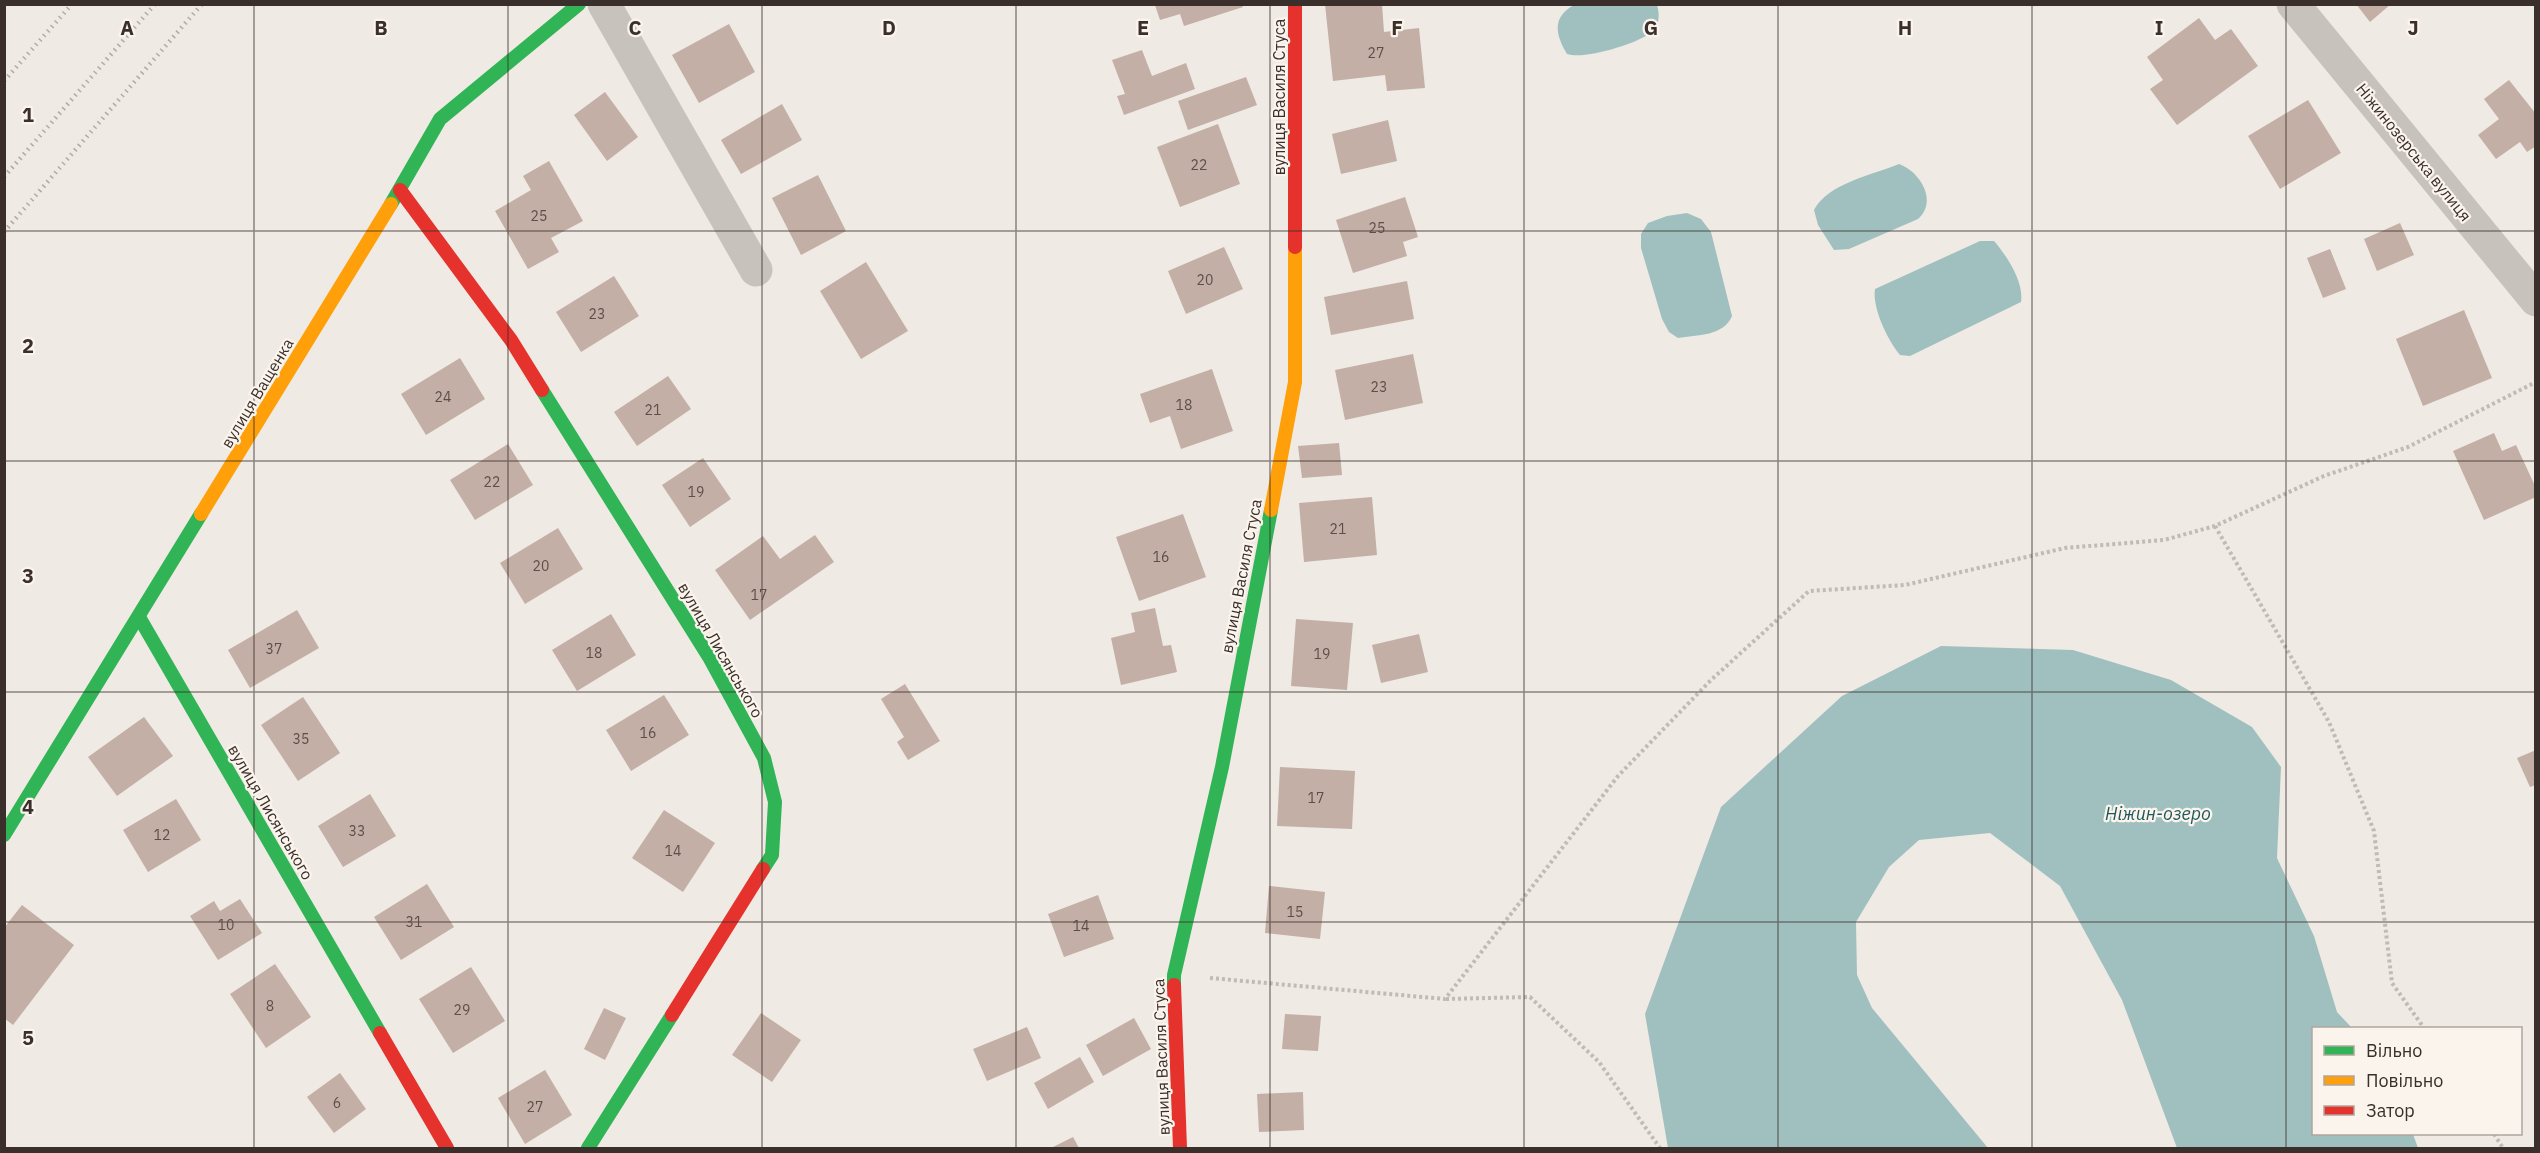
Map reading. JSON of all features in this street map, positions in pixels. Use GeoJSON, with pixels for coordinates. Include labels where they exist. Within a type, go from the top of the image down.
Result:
{"type":"FeatureCollection","features":[{"type":"Feature","properties":{"kind":"street","name":"вулиця Ващенка"},"geometry":{"type":"LineString","coordinates":[[4,835],[400,190],[440,118],[579,4]]}},
{"type":"Feature","properties":{"kind":"street"},"geometry":{"type":"LineString","coordinates":[[604,4],[756,270]]}},
{"type":"Feature","properties":{"kind":"street","name":"вулиця Василя Стуса"},"geometry":{"type":"LineString","coordinates":[[1180,1149],[1174,975],[1222,767],[1295,382],[1295,4]]}},
{"type":"Feature","properties":{"kind":"street","name":"Ніжинозерська вулиця"},"geometry":{"type":"LineString","coordinates":[[2293,4],[2535,300]]}},
{"type":"Feature","properties":{"kind":"street","name":"вулиця Лисянського"},"geometry":{"type":"LineString","coordinates":[[400,190],[511,340],[709,657],[764,758],[775,802],[772,855],[588,1149]]}},
{"type":"Feature","properties":{"kind":"street","name":"вулиця Лисянського"},"geometry":{"type":"LineString","coordinates":[[139,617],[447,1149]]}},
{"type":"Feature","properties":{"kind":"path"},"geometry":{"type":"LineString","coordinates":[[1445,999],[1618,777],[1711,680],[1809,591],[1905,585],[2065,548],[2164,540],[2215,526],[2324,476],[2408,447],[2535,382]]}},
{"type":"Feature","properties":{"kind":"path"},"geometry":{"type":"LineString","coordinates":[[2215,526],[2330,722],[2374,831],[2392,983],[2423,1027]]}},
{"type":"Feature","properties":{"kind":"path"},"geometry":{"type":"LineString","coordinates":[[1174,975],[1445,999],[1530,997],[1599,1062],[1660,1149]]}},
{"type":"Feature","properties":{"kind":"path"},"geometry":{"type":"LineString","coordinates":[[2495,1135],[2503,1149]]}},
{"type":"Feature","properties":{"kind":"water"},"geometry":{"type":"Polygon","coordinates":[[[1574,5],[1657,5],[1658,21],[1653,31],[1633,42],[1597,53],[1567,54],[1560,40],[1558,26],[1562,15],[1574,5]]]}},
{"type":"Feature","properties":{"kind":"water"},"geometry":{"type":"Polygon","coordinates":[[[1899,164],[1920,180],[1927,196],[1924,212],[1918,219],[1849,249],[1834,250],[1818,225],[1814,210],[1821,201],[1840,186],[1899,164]]]}},
{"type":"Feature","properties":{"kind":"water"},"geometry":{"type":"Polygon","coordinates":[[[1687,213],[1701,219],[1711,232],[1732,316],[1728,323],[1716,331],[1678,338],[1669,332],[1662,319],[1641,248],[1641,234],[1648,223],[1667,216],[1687,213]]]}},
{"type":"Feature","properties":{"kind":"water"},"geometry":{"type":"Polygon","coordinates":[[[1980,241],[1994,241],[2004,254],[2020,286],[2021,302],[1910,356],[1900,355],[1882,324],[1876,305],[1875,289],[1980,241]]]}},
{"type":"Feature","properties":{"kind":"water","name":"Ніжин-озеро"},"geometry":{"type":"Polygon","coordinates":[[[1941,646],[2073,650],[2171,680],[2252,727],[2281,767],[2277,858],[2314,936],[2337,1012],[2351,1027],[2312,1027],[2312,1135],[2413,1135],[2418,1148],[2177,1148],[2122,1000],[2060,886],[1990,833],[1919,840],[1889,867],[1856,922],[1857,975],[1872,1008],[1988,1148],[1668,1148],[1645,1014],[1721,807],[1842,696],[1941,646]]]}},
{"type":"Feature","properties":{"kind":"building"},"geometry":{"type":"Polygon","coordinates":[[[1325,4],[1382,4],[1384,32],[1419,28],[1425,88],[1387,91],[1385,75],[1333,81],[1325,4]]]}},
{"type":"Feature","properties":{"kind":"building"},"geometry":{"type":"Polygon","coordinates":[[[2356,4],[2391,4],[2370,22],[2356,4]]]}},
{"type":"Feature","properties":{"kind":"building"},"geometry":{"type":"Polygon","coordinates":[[[1155,5],[1242,5],[1243,7],[1184,26],[1180,14],[1160,20],[1155,5]]]}},
{"type":"Feature","properties":{"kind":"building"},"geometry":{"type":"Polygon","coordinates":[[[2199,18],[2215,40],[2231,29],[2258,66],[2177,125],[2150,89],[2163,80],[2147,57],[2199,18]]]}},
{"type":"Feature","properties":{"kind":"building"},"geometry":{"type":"Polygon","coordinates":[[[729,24],[755,72],[699,103],[672,55],[729,24]]]}},
{"type":"Feature","properties":{"kind":"building"},"geometry":{"type":"Polygon","coordinates":[[[1142,50],[1152,76],[1186,63],[1195,89],[1124,115],[1117,96],[1125,94],[1112,60],[1142,50]]]}},
{"type":"Feature","properties":{"kind":"building"},"geometry":{"type":"Polygon","coordinates":[[[1246,77],[1257,105],[1188,130],[1178,101],[1246,77]]]}},
{"type":"Feature","properties":{"kind":"building"},"geometry":{"type":"Polygon","coordinates":[[[2509,80],[2536,114],[2536,146],[2527,152],[2520,142],[2496,159],[2478,135],[2499,119],[2484,99],[2509,80]]]}},
{"type":"Feature","properties":{"kind":"building"},"geometry":{"type":"Polygon","coordinates":[[[605,92],[638,137],[607,161],[574,115],[605,92]]]}},
{"type":"Feature","properties":{"kind":"building"},"geometry":{"type":"Polygon","coordinates":[[[2308,100],[2341,153],[2280,189],[2248,136],[2308,100]]]}},
{"type":"Feature","properties":{"kind":"building"},"geometry":{"type":"Polygon","coordinates":[[[782,104],[802,140],[741,174],[721,140],[782,104]]]}},
{"type":"Feature","properties":{"kind":"building"},"geometry":{"type":"Polygon","coordinates":[[[1388,120],[1397,161],[1341,174],[1332,134],[1388,120]]]}},
{"type":"Feature","properties":{"kind":"building"},"geometry":{"type":"Polygon","coordinates":[[[1218,124],[1240,184],[1180,207],[1157,147],[1218,124]]]}},
{"type":"Feature","properties":{"kind":"building"},"geometry":{"type":"Polygon","coordinates":[[[549,161],[583,221],[551,238],[559,252],[528,269],[495,211],[531,190],[523,176],[549,161]]]}},
{"type":"Feature","properties":{"kind":"building"},"geometry":{"type":"Polygon","coordinates":[[[818,175],[846,231],[801,255],[772,198],[818,175]]]}},
{"type":"Feature","properties":{"kind":"building"},"geometry":{"type":"Polygon","coordinates":[[[1405,197],[1418,237],[1403,242],[1407,256],[1353,273],[1336,220],[1405,197]]]}},
{"type":"Feature","properties":{"kind":"building"},"geometry":{"type":"Polygon","coordinates":[[[2400,223],[2414,255],[2377,271],[2364,239],[2400,223]]]}},
{"type":"Feature","properties":{"kind":"building"},"geometry":{"type":"Polygon","coordinates":[[[1224,247],[1243,289],[1186,314],[1168,271],[1224,247]]]}},
{"type":"Feature","properties":{"kind":"building"},"geometry":{"type":"Polygon","coordinates":[[[2330,249],[2346,289],[2323,298],[2307,258],[2330,249]]]}},
{"type":"Feature","properties":{"kind":"building"},"geometry":{"type":"Polygon","coordinates":[[[866,262],[908,331],[861,359],[820,291],[866,262]]]}},
{"type":"Feature","properties":{"kind":"building"},"geometry":{"type":"Polygon","coordinates":[[[614,276],[639,316],[581,352],[556,312],[614,276]]]}},
{"type":"Feature","properties":{"kind":"building"},"geometry":{"type":"Polygon","coordinates":[[[1407,281],[1414,319],[1331,335],[1324,297],[1407,281]]]}},
{"type":"Feature","properties":{"kind":"building"},"geometry":{"type":"Polygon","coordinates":[[[2464,310],[2492,378],[2423,406],[2396,339],[2464,310]]]}},
{"type":"Feature","properties":{"kind":"building"},"geometry":{"type":"Polygon","coordinates":[[[1413,354],[1423,403],[1345,420],[1335,370],[1413,354]]]}},
{"type":"Feature","properties":{"kind":"building"},"geometry":{"type":"Polygon","coordinates":[[[460,358],[485,399],[426,435],[401,394],[460,358]]]}},
{"type":"Feature","properties":{"kind":"building"},"geometry":{"type":"Polygon","coordinates":[[[1212,369],[1233,431],[1181,449],[1170,416],[1150,423],[1140,394],[1212,369]]]}},
{"type":"Feature","properties":{"kind":"building"},"geometry":{"type":"Polygon","coordinates":[[[668,376],[691,409],[637,446],[614,412],[668,376]]]}},
{"type":"Feature","properties":{"kind":"building"},"geometry":{"type":"Polygon","coordinates":[[[2494,433],[2502,451],[2516,445],[2536,488],[2536,497],[2484,520],[2453,451],[2494,433]]]}},
{"type":"Feature","properties":{"kind":"building"},"geometry":{"type":"Polygon","coordinates":[[[1339,443],[1342,475],[1302,478],[1298,446],[1339,443]]]}},
{"type":"Feature","properties":{"kind":"building"},"geometry":{"type":"Polygon","coordinates":[[[508,444],[533,485],[475,520],[450,480],[508,444]]]}},
{"type":"Feature","properties":{"kind":"building"},"geometry":{"type":"Polygon","coordinates":[[[703,458],[731,499],[690,527],[662,485],[703,458]]]}},
{"type":"Feature","properties":{"kind":"building"},"geometry":{"type":"Polygon","coordinates":[[[1372,497],[1377,555],[1304,562],[1299,503],[1372,497]]]}},
{"type":"Feature","properties":{"kind":"building"},"geometry":{"type":"Polygon","coordinates":[[[1183,514],[1206,577],[1139,601],[1116,537],[1183,514]]]}},
{"type":"Feature","properties":{"kind":"building"},"geometry":{"type":"Polygon","coordinates":[[[558,528],[583,569],[525,604],[500,563],[558,528]]]}},
{"type":"Feature","properties":{"kind":"building"},"geometry":{"type":"Polygon","coordinates":[[[815,535],[834,562],[750,620],[715,570],[763,536],[780,559],[815,535]]]}},
{"type":"Feature","properties":{"kind":"building"},"geometry":{"type":"Polygon","coordinates":[[[1155,608],[1163,646],[1171,645],[1177,672],[1121,685],[1111,638],[1135,632],[1131,613],[1155,608]]]}},
{"type":"Feature","properties":{"kind":"building"},"geometry":{"type":"Polygon","coordinates":[[[297,610],[319,648],[250,688],[228,650],[297,610]]]}},
{"type":"Feature","properties":{"kind":"building"},"geometry":{"type":"Polygon","coordinates":[[[611,614],[636,655],[577,691],[552,650],[611,614]]]}},
{"type":"Feature","properties":{"kind":"building"},"geometry":{"type":"Polygon","coordinates":[[[1296,619],[1353,623],[1347,690],[1291,686],[1296,619]]]}},
{"type":"Feature","properties":{"kind":"building"},"geometry":{"type":"Polygon","coordinates":[[[1419,634],[1428,672],[1381,683],[1372,645],[1419,634]]]}},
{"type":"Feature","properties":{"kind":"building"},"geometry":{"type":"Polygon","coordinates":[[[905,684],[940,741],[908,760],[897,742],[904,737],[881,699],[905,684]]]}},
{"type":"Feature","properties":{"kind":"building"},"geometry":{"type":"Polygon","coordinates":[[[664,695],[689,735],[631,771],[606,730],[664,695]]]}},
{"type":"Feature","properties":{"kind":"building"},"geometry":{"type":"Polygon","coordinates":[[[303,697],[340,753],[298,781],[261,725],[303,697]]]}},
{"type":"Feature","properties":{"kind":"building"},"geometry":{"type":"Polygon","coordinates":[[[144,717],[173,756],[117,796],[88,757],[144,717]]]}},
{"type":"Feature","properties":{"kind":"building"},"geometry":{"type":"Polygon","coordinates":[[[2536,750],[2536,785],[2530,787],[2517,758],[2536,750]]]}},
{"type":"Feature","properties":{"kind":"building"},"geometry":{"type":"Polygon","coordinates":[[[1280,767],[1355,771],[1352,829],[1277,826],[1280,767]]]}},
{"type":"Feature","properties":{"kind":"building"},"geometry":{"type":"Polygon","coordinates":[[[370,794],[396,836],[343,867],[318,826],[370,794]]]}},
{"type":"Feature","properties":{"kind":"building"},"geometry":{"type":"Polygon","coordinates":[[[176,799],[201,840],[148,872],[123,830],[176,799]]]}},
{"type":"Feature","properties":{"kind":"building"},"geometry":{"type":"Polygon","coordinates":[[[664,810],[715,843],[683,892],[632,858],[664,810]]]}},
{"type":"Feature","properties":{"kind":"building"},"geometry":{"type":"Polygon","coordinates":[[[427,884],[454,927],[401,960],[374,917],[427,884]]]}},
{"type":"Feature","properties":{"kind":"building"},"geometry":{"type":"Polygon","coordinates":[[[1269,886],[1325,892],[1320,939],[1265,933],[1269,886]]]}},
{"type":"Feature","properties":{"kind":"building"},"geometry":{"type":"Polygon","coordinates":[[[1098,895],[1114,939],[1064,957],[1048,914],[1098,895]]]}},
{"type":"Feature","properties":{"kind":"building"},"geometry":{"type":"Polygon","coordinates":[[[240,899],[262,933],[218,960],[190,916],[214,901],[220,911],[240,899]]]}},
{"type":"Feature","properties":{"kind":"building"},"geometry":{"type":"Polygon","coordinates":[[[22,905],[74,945],[13,1025],[4,1018],[4,928],[22,905]]]}},
{"type":"Feature","properties":{"kind":"building"},"geometry":{"type":"Polygon","coordinates":[[[275,964],[311,1017],[266,1048],[230,994],[275,964]]]}},
{"type":"Feature","properties":{"kind":"building"},"geometry":{"type":"Polygon","coordinates":[[[471,967],[505,1021],[453,1053],[419,999],[471,967]]]}},
{"type":"Feature","properties":{"kind":"building"},"geometry":{"type":"Polygon","coordinates":[[[604,1008],[626,1018],[605,1060],[584,1049],[604,1008]]]}},
{"type":"Feature","properties":{"kind":"building"},"geometry":{"type":"Polygon","coordinates":[[[761,1013],[801,1040],[772,1082],[732,1055],[761,1013]]]}},
{"type":"Feature","properties":{"kind":"building"},"geometry":{"type":"Polygon","coordinates":[[[1285,1014],[1321,1016],[1318,1051],[1282,1049],[1285,1014]]]}},
{"type":"Feature","properties":{"kind":"building"},"geometry":{"type":"Polygon","coordinates":[[[1134,1018],[1151,1049],[1103,1076],[1086,1045],[1134,1018]]]}},
{"type":"Feature","properties":{"kind":"building"},"geometry":{"type":"Polygon","coordinates":[[[1027,1027],[1041,1058],[987,1081],[973,1049],[1027,1027]]]}},
{"type":"Feature","properties":{"kind":"building"},"geometry":{"type":"Polygon","coordinates":[[[1080,1057],[1094,1082],[1048,1109],[1034,1083],[1080,1057]]]}},
{"type":"Feature","properties":{"kind":"building"},"geometry":{"type":"Polygon","coordinates":[[[545,1070],[572,1115],[525,1144],[498,1098],[545,1070]]]}},
{"type":"Feature","properties":{"kind":"building"},"geometry":{"type":"Polygon","coordinates":[[[340,1073],[366,1109],[334,1133],[307,1097],[340,1073]]]}},
{"type":"Feature","properties":{"kind":"building"},"geometry":{"type":"Polygon","coordinates":[[[1303,1092],[1304,1130],[1259,1132],[1257,1094],[1303,1092]]]}},
{"type":"Feature","properties":{"kind":"building"},"geometry":{"type":"Polygon","coordinates":[[[1073,1137],[1079,1148],[1051,1148],[1073,1137]]]}},
{"type":"Feature","properties":{"kind":"railway"},"geometry":{"type":"LineString","coordinates":[[4,81],[72,4]]}},
{"type":"Feature","properties":{"kind":"railway"},"geometry":{"type":"LineString","coordinates":[[4,177],[155,4]]}},
{"type":"Feature","properties":{"kind":"railway"},"geometry":{"type":"LineString","coordinates":[[4,232],[202,4]]}},
{"type":"Feature","properties":{"kind":"traffic: fast"},"geometry":{"type":"LineString","coordinates":[[391,204],[440,119],[579,4]]}},
{"type":"Feature","properties":{"kind":"traffic: fast"},"geometry":{"type":"LineString","coordinates":[[542,390],[709,657],[764,758],[775,802],[772,855],[763,869]]}},
{"type":"Feature","properties":{"kind":"traffic: fast"},"geometry":{"type":"LineString","coordinates":[[1174,985],[1174,975],[1222,767],[1271,510]]}},
{"type":"Feature","properties":{"kind":"traffic: fast"},"geometry":{"type":"LineString","coordinates":[[4,835],[201,514]]}},
{"type":"Feature","properties":{"kind":"traffic: fast"},"geometry":{"type":"LineString","coordinates":[[139,617],[380,1033]]}},
{"type":"Feature","properties":{"kind":"traffic: fast"},"geometry":{"type":"LineString","coordinates":[[588,1148],[672,1015]]}},
{"type":"Feature","properties":{"kind":"traffic: slow"},"geometry":{"type":"LineString","coordinates":[[201,514],[391,204]]}},
{"type":"Feature","properties":{"kind":"traffic: slow"},"geometry":{"type":"LineString","coordinates":[[1271,510],[1295,382],[1295,247]]}},
{"type":"Feature","properties":{"kind":"traffic: jam"},"geometry":{"type":"LineString","coordinates":[[1295,4],[1295,247]]}},
{"type":"Feature","properties":{"kind":"traffic: jam"},"geometry":{"type":"LineString","coordinates":[[400,190],[511,340],[542,390]]}},
{"type":"Feature","properties":{"kind":"traffic: jam"},"geometry":{"type":"LineString","coordinates":[[672,1015],[763,869]]}},
{"type":"Feature","properties":{"kind":"traffic: jam"},"geometry":{"type":"LineString","coordinates":[[1174,985],[1180,1148]]}},
{"type":"Feature","properties":{"kind":"traffic: jam"},"geometry":{"type":"LineString","coordinates":[[380,1033],[447,1148]]}}]}
